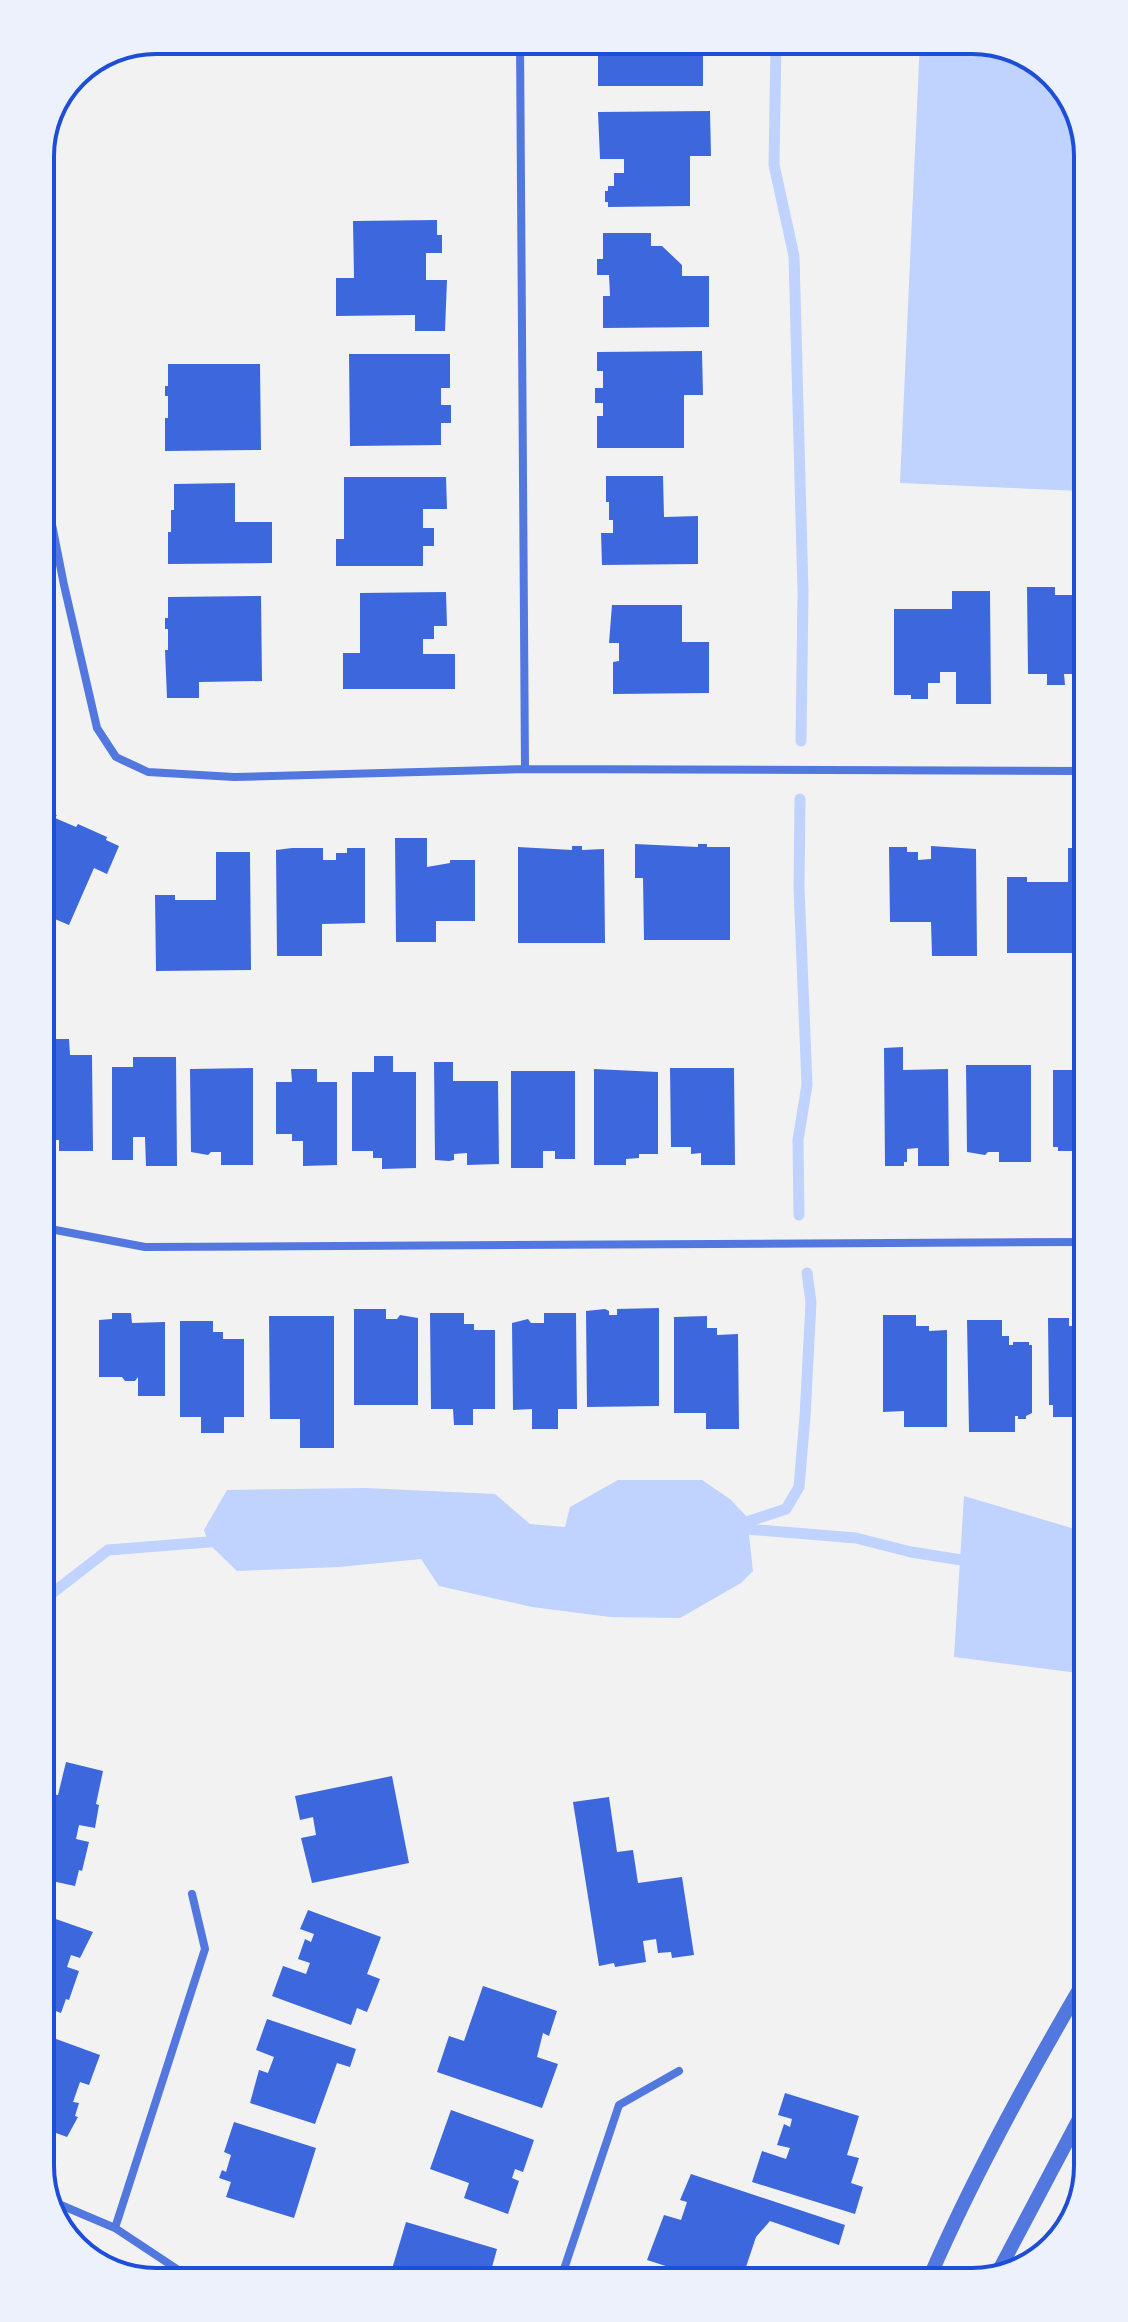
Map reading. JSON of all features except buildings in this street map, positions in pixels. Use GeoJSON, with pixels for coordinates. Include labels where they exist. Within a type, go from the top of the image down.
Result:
{"type":"FeatureCollection","features":[{"type":"Feature","properties":{"kind":"street"},"geometry":{"type":"LineString","coordinates":[[520,54],[525,769]]}},
{"type":"Feature","properties":{"kind":"street"},"geometry":{"type":"LineString","coordinates":[[54,535],[97,728],[116,757],[148,772],[234,777],[525,769],[1074,771]]}},
{"type":"Feature","properties":{"kind":"street"},"geometry":{"type":"LineString","coordinates":[[54,1230],[145,1247],[1074,1242]]}},
{"type":"Feature","properties":{"kind":"street"},"geometry":{"type":"LineString","coordinates":[[115,2228],[205,1949],[192,1894]]}},
{"type":"Feature","properties":{"kind":"street"},"geometry":{"type":"LineString","coordinates":[[934,2268],[961,2204],[1023,2085],[1074,1998]]}},
{"type":"Feature","properties":{"kind":"street"},"geometry":{"type":"LineString","coordinates":[[564,2268],[619,2105],[679,2071]]}},
{"type":"Feature","properties":{"kind":"street"},"geometry":{"type":"LineString","coordinates":[[1003,2262],[1074,2128]]}},
{"type":"Feature","properties":{"kind":"street"},"geometry":{"type":"LineString","coordinates":[[62,2206],[115,2228],[175,2268]]}},
{"type":"Feature","properties":{"kind":"water"},"geometry":{"type":"Polygon","coordinates":[[[919,54],[992,56],[1023,68],[1044,84],[1060,105],[1072,136],[1074,491],[900,483],[919,54]]]}},
{"type":"Feature","properties":{"kind":"water"},"geometry":{"type":"Polygon","coordinates":[[[618,1480],[702,1480],[730,1499],[747,1517],[753,1571],[741,1583],[680,1618],[610,1617],[532,1607],[439,1586],[421,1559],[339,1567],[237,1571],[209,1544],[204,1530],[227,1490],[366,1488],[495,1494],[530,1524],[565,1527],[570,1507],[618,1480]]]}},
{"type":"Feature","properties":{"kind":"water"},"geometry":{"type":"Polygon","coordinates":[[[964,1496],[1074,1529],[1074,1672],[954,1657],[964,1496]]]}},
{"type":"Feature","properties":{"kind":"waterway"},"geometry":{"type":"LineString","coordinates":[[776,54],[774,165],[794,256],[803,592],[801,741]]}},
{"type":"Feature","properties":{"kind":"waterway"},"geometry":{"type":"LineString","coordinates":[[799,1215],[798,1140],[807,1085],[799,887],[800,799]]}},
{"type":"Feature","properties":{"kind":"waterway"},"geometry":{"type":"LineString","coordinates":[[734,1526],[786,1509],[799,1487],[811,1302],[807,1273]]}},
{"type":"Feature","properties":{"kind":"waterway"},"geometry":{"type":"LineString","coordinates":[[734,1528],[856,1538],[911,1552],[974,1562]]}},
{"type":"Feature","properties":{"kind":"waterway"},"geometry":{"type":"LineString","coordinates":[[54,1592],[108,1550],[221,1541]]}}]}
